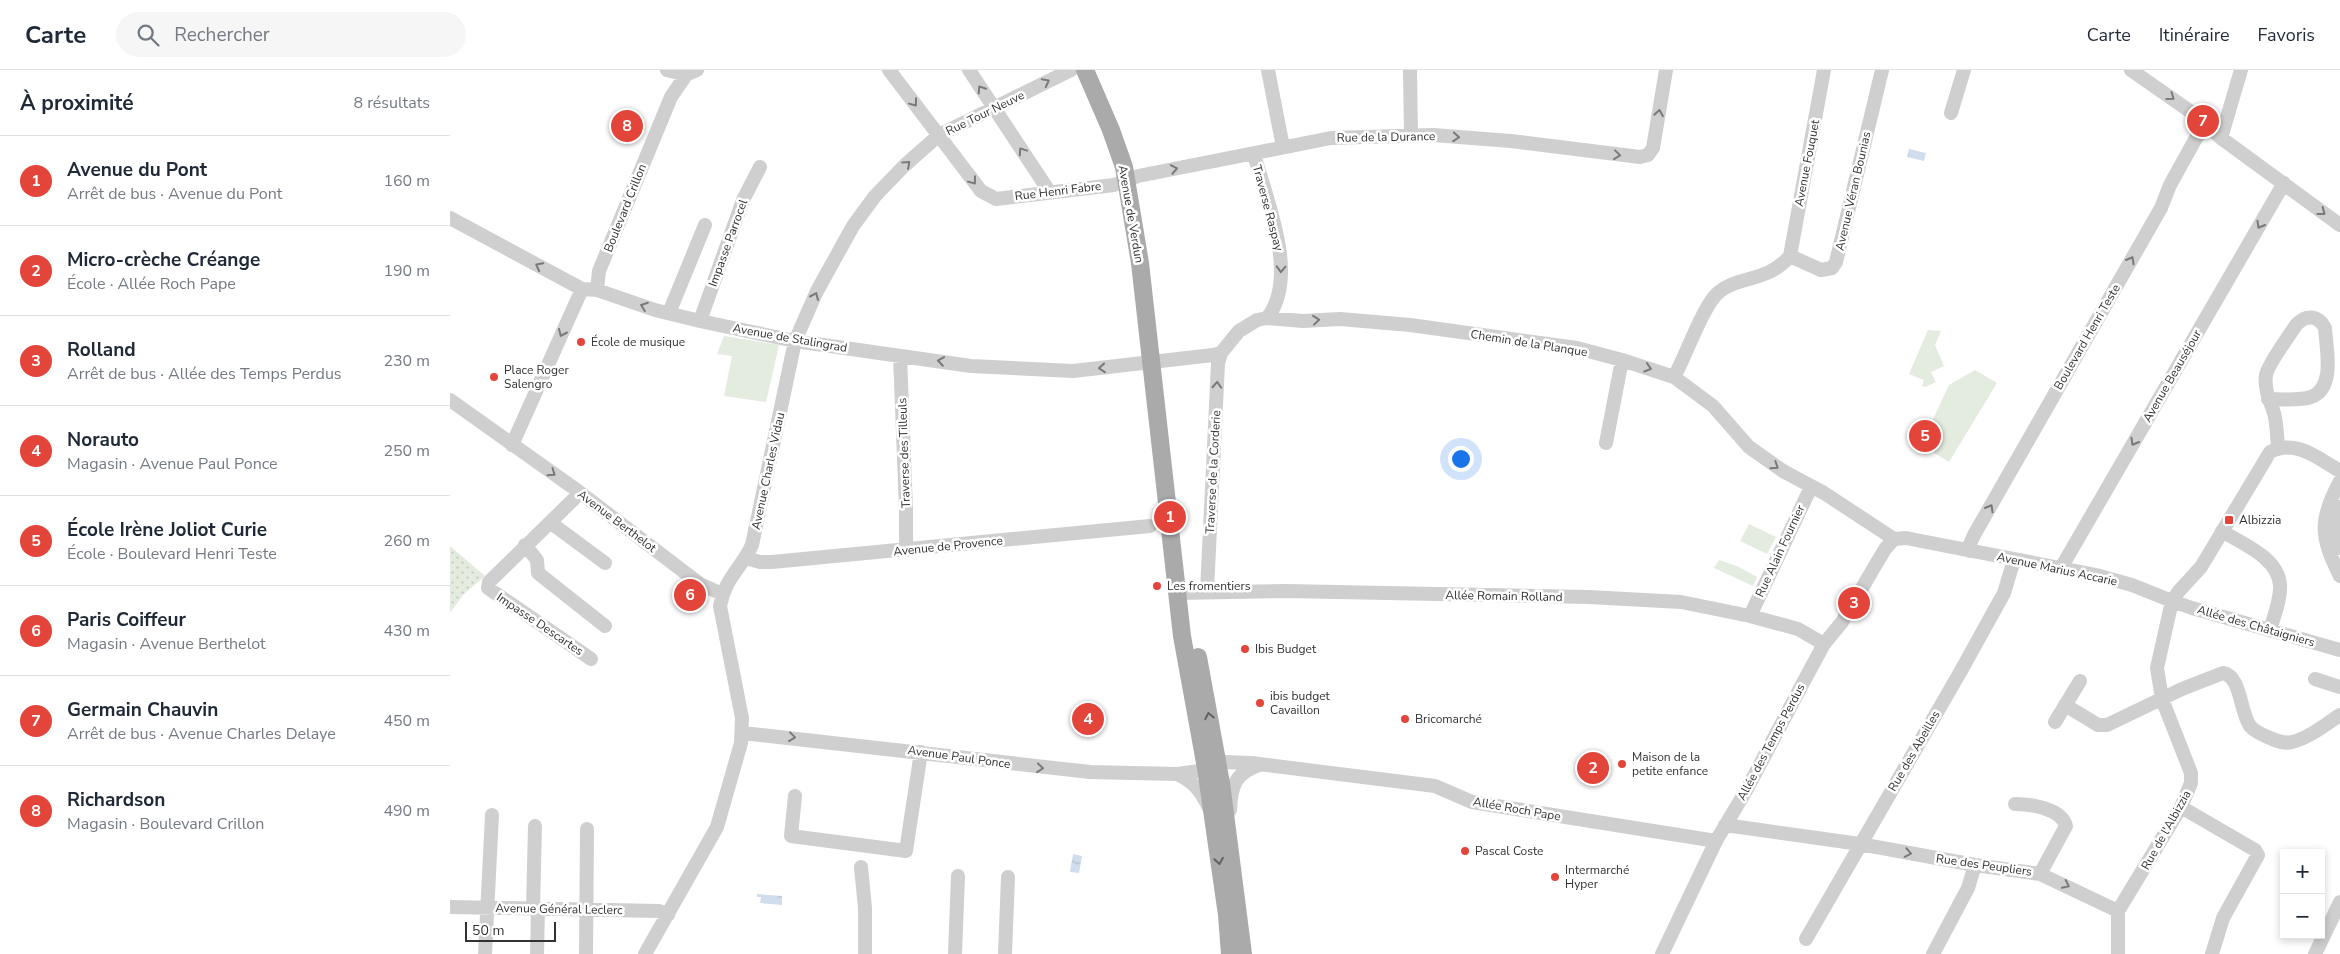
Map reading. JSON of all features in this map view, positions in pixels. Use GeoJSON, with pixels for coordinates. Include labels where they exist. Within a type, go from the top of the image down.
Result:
{"type":"FeatureCollection","features":[{"type":"Feature","properties":{"kind":"main road","name":"Avenue de Verdun"},"geometry":{"type":"LineString","coordinates":[[1085,70],[1118,148],[1126,180],[1140,263],[1151,364],[1181,593],[1187,664],[1212,766]]}},
{"type":"Feature","properties":{"kind":"main road"},"geometry":{"type":"LineString","coordinates":[[1212,766],[1211,813],[1227,915],[1230,954]]}},
{"type":"Feature","properties":{"kind":"main road"},"geometry":{"type":"LineString","coordinates":[[1212,766],[1230,840],[1243,954]]}},
{"type":"Feature","properties":{"kind":"street"},"geometry":{"type":"LineString","coordinates":[[667,70],[691,73]]}},
{"type":"Feature","properties":{"kind":"street"},"geometry":{"type":"LineString","coordinates":[[889,70],[939,136]]}},
{"type":"Feature","properties":{"kind":"street"},"geometry":{"type":"LineString","coordinates":[[969,70],[1049,191]]}},
{"type":"Feature","properties":{"kind":"street","name":"Rue Tour Neuve"},"geometry":{"type":"LineString","coordinates":[[795,341],[817,291],[853,226],[875,196],[904,166],[939,136],[1071,70]]}},
{"type":"Feature","properties":{"kind":"street"},"geometry":{"type":"LineString","coordinates":[[1268,70],[1283,147]]}},
{"type":"Feature","properties":{"kind":"street"},"geometry":{"type":"LineString","coordinates":[[1410,70],[1411,136]]}},
{"type":"Feature","properties":{"kind":"street","name":"Rue de la Durance"},"geometry":{"type":"LineString","coordinates":[[1126,180],[1331,138],[1411,136],[1511,141],[1640,157],[1648,155],[1653,148],[1666,70]]}},
{"type":"Feature","properties":{"kind":"street","name":"Avenue Fouquet"},"geometry":{"type":"LineString","coordinates":[[1790,256],[1824,70]]}},
{"type":"Feature","properties":{"kind":"street","name":"Avenue Véran Bounias"},"geometry":{"type":"LineString","coordinates":[[1790,256],[1821,270],[1832,268],[1836,262],[1882,70]]}},
{"type":"Feature","properties":{"kind":"street"},"geometry":{"type":"LineString","coordinates":[[1951,113],[1964,70]]}},
{"type":"Feature","properties":{"kind":"street"},"geometry":{"type":"LineString","coordinates":[[2130,70],[2157,87],[2211,128],[2221,138],[2340,225]]}},
{"type":"Feature","properties":{"kind":"street"},"geometry":{"type":"LineString","coordinates":[[2221,138],[2241,70]]}},
{"type":"Feature","properties":{"kind":"street","name":"Boulevard Crillon"},"geometry":{"type":"LineString","coordinates":[[597,290],[600,271],[671,97],[691,73]]}},
{"type":"Feature","properties":{"kind":"street","name":"Boulevard Henri Teste"},"geometry":{"type":"LineString","coordinates":[[1970,551],[1970,544],[1974,535],[2161,208],[2170,185],[2192,146],[2200,133],[2211,128]]}},
{"type":"Feature","properties":{"kind":"street","name":"Rue Henri Fabre"},"geometry":{"type":"LineString","coordinates":[[939,136],[981,191],[988,197],[996,199],[1049,191],[1114,185],[1126,180]]}},
{"type":"Feature","properties":{"kind":"street","name":"Traverse Raspay"},"geometry":{"type":"LineString","coordinates":[[1254,154],[1279,247],[1281,263],[1278,299],[1267,318]]}},
{"type":"Feature","properties":{"kind":"street","name":"Impasse Parrocel"},"geometry":{"type":"LineString","coordinates":[[700,321],[742,200],[760,167]]}},
{"type":"Feature","properties":{"kind":"street","name":"Avenue Beauséjour"},"geometry":{"type":"LineString","coordinates":[[2061,568],[2284,183]]}},
{"type":"Feature","properties":{"kind":"street","name":"Avenue de Stalingrad"},"geometry":{"type":"LineString","coordinates":[[450,218],[582,288],[597,290],[668,313],[700,321],[795,341],[971,366],[1073,371],[1151,364]]}},
{"type":"Feature","properties":{"kind":"street"},"geometry":{"type":"LineString","coordinates":[[668,313],[705,225]]}},
{"type":"Feature","properties":{"kind":"street"},"geometry":{"type":"LineString","coordinates":[[1674,377],[1711,299],[1727,286],[1762,277],[1790,256]]}},
{"type":"Feature","properties":{"kind":"street"},"geometry":{"type":"LineString","coordinates":[[512,445],[582,288]]}},
{"type":"Feature","properties":{"kind":"street"},"geometry":{"type":"LineString","coordinates":[[2268,399],[2310,398],[2318,394],[2323,387],[2327,376],[2325,328],[2322,322],[2314,317],[2300,320],[2266,374],[2268,399],[2277,426],[2278,448]]}},
{"type":"Feature","properties":{"kind":"street","name":"Chemin de la Planque"},"geometry":{"type":"LineString","coordinates":[[1221,352],[1239,331],[1248,324],[1267,318],[1303,321],[1340,319],[1410,325],[1577,348],[1622,360],[1674,377],[1713,406],[1749,447],[1783,471],[1894,539]]}},
{"type":"Feature","properties":{"kind":"street","name":"Avenue Charles Vidau"},"geometry":{"type":"LineString","coordinates":[[722,594],[725,585],[746,558],[752,545],[795,341]]}},
{"type":"Feature","properties":{"kind":"street"},"geometry":{"type":"LineString","coordinates":[[1151,364],[1213,356],[1221,352]]}},
{"type":"Feature","properties":{"kind":"street","name":"Traverse de la Corderie"},"geometry":{"type":"LineString","coordinates":[[1207,591],[1218,364],[1221,352]]}},
{"type":"Feature","properties":{"kind":"street","name":"Traverse des Tilleuls"},"geometry":{"type":"LineString","coordinates":[[900,356],[906,550]]}},
{"type":"Feature","properties":{"kind":"street"},"geometry":{"type":"LineString","coordinates":[[1606,443],[1622,360]]}},
{"type":"Feature","properties":{"kind":"street","name":"Avenue Berthelot"},"geometry":{"type":"LineString","coordinates":[[450,400],[580,493],[700,584],[722,594]]}},
{"type":"Feature","properties":{"kind":"street"},"geometry":{"type":"LineString","coordinates":[[2172,600],[2201,567],[2266,457],[2278,448],[2292,446],[2340,471]]}},
{"type":"Feature","properties":{"kind":"street"},"geometry":{"type":"LineString","coordinates":[[2340,481],[2326,510],[2324,529],[2331,558],[2340,576]]}},
{"type":"Feature","properties":{"kind":"street","name":"Rue Alain Fournier"},"geometry":{"type":"LineString","coordinates":[[1750,616],[1811,487]]}},
{"type":"Feature","properties":{"kind":"street"},"geometry":{"type":"LineString","coordinates":[[580,493],[551,523],[525,545],[536,560],[538,572],[605,626]]}},
{"type":"Feature","properties":{"kind":"street"},"geometry":{"type":"LineString","coordinates":[[2340,495],[2332,514],[2334,534],[2340,548]]}},
{"type":"Feature","properties":{"kind":"street"},"geometry":{"type":"LineString","coordinates":[[2334,534],[2340,507]]}},
{"type":"Feature","properties":{"kind":"street"},"geometry":{"type":"LineString","coordinates":[[551,523],[605,564]]}},
{"type":"Feature","properties":{"kind":"street","name":"Avenue de Provence"},"geometry":{"type":"LineString","coordinates":[[746,558],[760,562],[772,562],[1150,526]]}},
{"type":"Feature","properties":{"kind":"street"},"geometry":{"type":"LineString","coordinates":[[2222,531],[2270,562],[2278,576],[2279,595],[2270,630]]}},
{"type":"Feature","properties":{"kind":"street","name":"Avenue Marius Accarie"},"geometry":{"type":"LineString","coordinates":[[1894,539],[1906,538],[2061,568],[2132,585],[2172,600]]}},
{"type":"Feature","properties":{"kind":"street","name":"Allée des Temps Perdus"},"geometry":{"type":"LineString","coordinates":[[1662,954],[1716,841],[1747,789],[1824,644],[1842,622],[1885,549],[1894,539]]}},
{"type":"Feature","properties":{"kind":"street","name":"Impasse Descartes"},"geometry":{"type":"LineString","coordinates":[[525,545],[489,582],[488,590],[591,659]]}},
{"type":"Feature","properties":{"kind":"street","name":"Rue des Abeilles"},"geometry":{"type":"LineString","coordinates":[[1806,939],[1962,669],[2004,592],[2014,560]]}},
{"type":"Feature","properties":{"kind":"street","name":"Allée Romain Rolland"},"geometry":{"type":"LineString","coordinates":[[1181,593],[1207,591],[1295,591],[1640,600],[1690,604],[1750,616],[1798,629],[1824,644]]}},
{"type":"Feature","properties":{"kind":"street"},"geometry":{"type":"LineString","coordinates":[[645,954],[717,827],[743,733],[742,718],[720,606],[722,594]]}},
{"type":"Feature","properties":{"kind":"street","name":"Allée des Châtaigniers"},"geometry":{"type":"LineString","coordinates":[[2172,600],[2192,608],[2340,650]]}},
{"type":"Feature","properties":{"kind":"street","name":"Rue de l'Albizzia"},"geometry":{"type":"LineString","coordinates":[[2118,912],[2181,807],[2191,783],[2191,772],[2162,699],[2157,668],[2172,600]]}},
{"type":"Feature","properties":{"kind":"street"},"geometry":{"type":"LineString","coordinates":[[2065,705],[2098,724],[2107,725],[2182,689],[2223,673],[2229,674],[2234,680],[2244,712],[2251,726],[2258,733],[2280,742],[2291,742],[2300,739],[2340,715]]}},
{"type":"Feature","properties":{"kind":"street"},"geometry":{"type":"LineString","coordinates":[[2315,679],[2340,688]]}},
{"type":"Feature","properties":{"kind":"street"},"geometry":{"type":"LineString","coordinates":[[2055,722],[2080,681]]}},
{"type":"Feature","properties":{"kind":"street","name":"Avenue Paul Ponce"},"geometry":{"type":"LineString","coordinates":[[743,733],[921,752],[1037,768],[1117,773],[1176,774],[1212,766]]}},
{"type":"Feature","properties":{"kind":"street"},"geometry":{"type":"LineString","coordinates":[[795,796],[791,836],[906,851],[921,752]]}},
{"type":"Feature","properties":{"kind":"street","name":"Allée Roch Pape"},"geometry":{"type":"LineString","coordinates":[[1212,766],[1233,762],[1435,786],[1472,802],[1716,841]]}},
{"type":"Feature","properties":{"kind":"street"},"geometry":{"type":"LineString","coordinates":[[1230,840],[1231,792],[1234,785],[1247,769],[1261,765]]}},
{"type":"Feature","properties":{"kind":"street","name":"Avenue Paul Ponce"},"geometry":{"type":"LineString","coordinates":[[1176,774],[1198,787],[1211,813]]}},
{"type":"Feature","properties":{"kind":"street"},"geometry":{"type":"LineString","coordinates":[[2015,804],[2034,804],[2061,817],[2066,826],[2040,874]]}},
{"type":"Feature","properties":{"kind":"street"},"geometry":{"type":"LineString","coordinates":[[2181,807],[2256,850],[2258,855],[2223,918],[2212,954]]}},
{"type":"Feature","properties":{"kind":"street"},"geometry":{"type":"LineString","coordinates":[[485,954],[492,815]]}},
{"type":"Feature","properties":{"kind":"street","name":"Rue des Peupliers"},"geometry":{"type":"LineString","coordinates":[[1725,825],[1860,844],[1975,865],[2040,874],[2118,912]]}},
{"type":"Feature","properties":{"kind":"street"},"geometry":{"type":"LineString","coordinates":[[535,826],[536,954]]}},
{"type":"Feature","properties":{"kind":"street"},"geometry":{"type":"LineString","coordinates":[[586,954],[588,828]]}},
{"type":"Feature","properties":{"kind":"street"},"geometry":{"type":"LineString","coordinates":[[1933,954],[1968,888],[1975,865]]}},
{"type":"Feature","properties":{"kind":"street"},"geometry":{"type":"LineString","coordinates":[[861,867],[865,908],[865,954]]}},
{"type":"Feature","properties":{"kind":"street"},"geometry":{"type":"LineString","coordinates":[[955,954],[958,876]]}},
{"type":"Feature","properties":{"kind":"street"},"geometry":{"type":"LineString","coordinates":[[1005,954],[1008,877]]}},
{"type":"Feature","properties":{"kind":"street"},"geometry":{"type":"LineString","coordinates":[[2315,954],[2340,902]]}},
{"type":"Feature","properties":{"kind":"street","name":"Avenue Général Leclerc"},"geometry":{"type":"LineString","coordinates":[[450,907],[659,911],[668,915]]}},
{"type":"Feature","properties":{"kind":"street"},"geometry":{"type":"LineString","coordinates":[[2118,912],[2118,954]]}},
{"type":"Feature","properties":{"kind":"shaded area"},"geometry":{"type":"Polygon","coordinates":[[[1928,330],[1941,331],[1935,345],[1944,366],[1931,372],[1936,382],[1925,387],[1922,386],[1924,380],[1909,374],[1928,330]]]}},
{"type":"Feature","properties":{"kind":"shaded area"},"geometry":{"type":"Polygon","coordinates":[[[724,336],[779,345],[766,402],[724,396],[732,356],[717,354],[724,336]]]}},
{"type":"Feature","properties":{"kind":"shaded area"},"geometry":{"type":"Polygon","coordinates":[[[1975,370],[1997,383],[1949,462],[1921,445],[1949,385],[1975,370]]]}},
{"type":"Feature","properties":{"kind":"shaded area"},"geometry":{"type":"Polygon","coordinates":[[[1749,524],[1776,537],[1767,554],[1740,541],[1749,524]]]}},
{"type":"Feature","properties":{"kind":"shaded area"},"geometry":{"type":"Polygon","coordinates":[[[450,546],[485,576],[463,595],[450,613],[450,546]]]}},
{"type":"Feature","properties":{"kind":"shaded area"},"geometry":{"type":"Polygon","coordinates":[[[1719,560],[1739,567],[1757,577],[1753,586],[1714,568],[1719,560]]]}},
{"type":"Feature","properties":{"kind":"water"},"geometry":{"type":"Polygon","coordinates":[[[1909,149],[1926,153],[1924,161],[1907,157],[1909,149]]]}},
{"type":"Feature","properties":{"kind":"water"},"geometry":{"type":"Polygon","coordinates":[[[1073,854],[1082,856],[1079,873],[1070,872],[1073,854]]]}},
{"type":"Feature","properties":{"kind":"water"},"geometry":{"type":"Polygon","coordinates":[[[757,894],[782,896],[782,905],[760,903],[761,897],[757,897],[757,894]]]}},
{"type":"Feature","properties":{"kind":"place","name":"Germain Chauvin"},"geometry":{"type":"Point","coordinates":[2203,121]}},
{"type":"Feature","properties":{"kind":"place","name":"Richardson"},"geometry":{"type":"Point","coordinates":[627,126]}},
{"type":"Feature","properties":{"kind":"place","name":"École de musique"},"geometry":{"type":"Point","coordinates":[581,342]}},
{"type":"Feature","properties":{"kind":"place","name":"Place Roger Salengro"},"geometry":{"type":"Point","coordinates":[494,377]}},
{"type":"Feature","properties":{"kind":"place","name":"École Irène Joliot Curie"},"geometry":{"type":"Point","coordinates":[1925,436]}},
{"type":"Feature","properties":{"kind":"place","name":"Avenue du Pont"},"geometry":{"type":"Point","coordinates":[1170,517]}},
{"type":"Feature","properties":{"kind":"place","name":"Albizzia"},"geometry":{"type":"Point","coordinates":[2229,520]}},
{"type":"Feature","properties":{"kind":"place","name":"Les fromentiers"},"geometry":{"type":"Point","coordinates":[1157,586]}},
{"type":"Feature","properties":{"kind":"place","name":"Paris Coiffeur"},"geometry":{"type":"Point","coordinates":[690,595]}},
{"type":"Feature","properties":{"kind":"place","name":"Rolland"},"geometry":{"type":"Point","coordinates":[1854,603]}},
{"type":"Feature","properties":{"kind":"place","name":"Ibis Budget"},"geometry":{"type":"Point","coordinates":[1245,649]}},
{"type":"Feature","properties":{"kind":"place","name":"ibis budget Cavaillon"},"geometry":{"type":"Point","coordinates":[1260,703]}},
{"type":"Feature","properties":{"kind":"place","name":"Norauto"},"geometry":{"type":"Point","coordinates":[1088,719]}},
{"type":"Feature","properties":{"kind":"place","name":"Bricomarché"},"geometry":{"type":"Point","coordinates":[1405,719]}},
{"type":"Feature","properties":{"kind":"place","name":"Maison de la petite enfance"},"geometry":{"type":"Point","coordinates":[1622,764]}},
{"type":"Feature","properties":{"kind":"place","name":"Micro-crèche Créange"},"geometry":{"type":"Point","coordinates":[1593,768]}},
{"type":"Feature","properties":{"kind":"place","name":"Pascal Coste"},"geometry":{"type":"Point","coordinates":[1465,851]}},
{"type":"Feature","properties":{"kind":"place","name":"Intermarché Hyper"},"geometry":{"type":"Point","coordinates":[1555,877]}}]}
